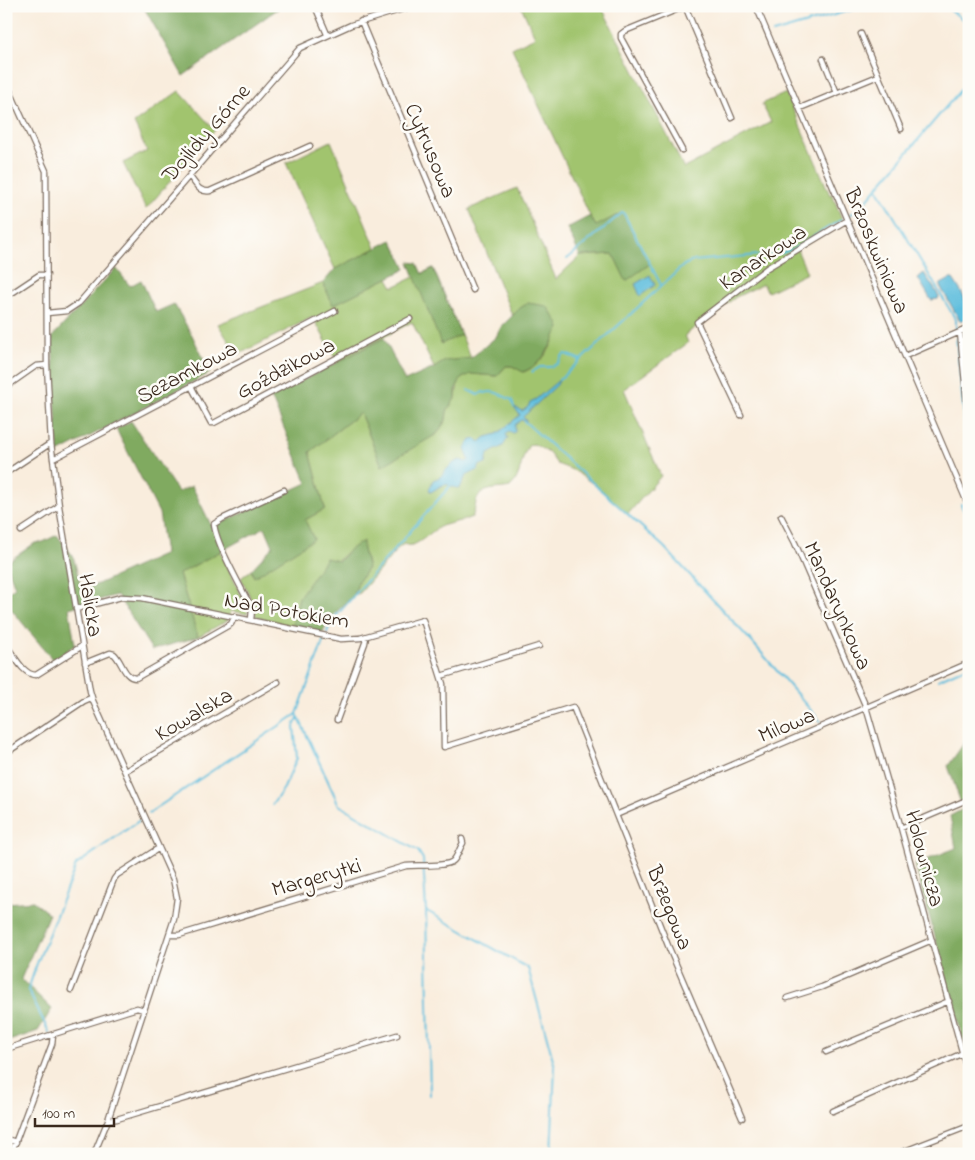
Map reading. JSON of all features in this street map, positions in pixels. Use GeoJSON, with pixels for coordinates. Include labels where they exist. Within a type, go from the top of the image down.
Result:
{"type":"FeatureCollection","features":[{"type":"Feature","properties":{"kind":"street"},"geometry":{"type":"LineString","coordinates":[[315,6],[327,34]]}},
{"type":"Feature","properties":{"kind":"street","name":"Dojlidy Górne"},"geometry":{"type":"LineString","coordinates":[[47,313],[67,311],[80,303],[294,53],[304,45],[327,34],[413,6]]}},
{"type":"Feature","properties":{"kind":"street"},"geometry":{"type":"LineString","coordinates":[[682,150],[621,38],[621,34],[625,31],[685,6],[732,118]]}},
{"type":"Feature","properties":{"kind":"street","name":"Brzoskwiniowa"},"geometry":{"type":"LineString","coordinates":[[756,6],[969,507]]}},
{"type":"Feature","properties":{"kind":"street","name":"Cytrusowa"},"geometry":{"type":"LineString","coordinates":[[361,22],[473,290]]}},
{"type":"Feature","properties":{"kind":"street"},"geometry":{"type":"LineString","coordinates":[[861,34],[901,129]]}},
{"type":"Feature","properties":{"kind":"street"},"geometry":{"type":"LineString","coordinates":[[823,59],[837,93]]}},
{"type":"Feature","properties":{"kind":"street"},"geometry":{"type":"LineString","coordinates":[[800,108],[878,76]]}},
{"type":"Feature","properties":{"kind":"street","name":"Halicka"},"geometry":{"type":"LineString","coordinates":[[6,82],[42,159],[47,177],[47,364],[51,443],[59,506],[91,698],[173,879],[177,898],[175,915],[169,934],[108,1120],[94,1154]]}},
{"type":"Feature","properties":{"kind":"street"},"geometry":{"type":"LineString","coordinates":[[189,176],[200,190],[210,191],[310,146]]}},
{"type":"Feature","properties":{"kind":"street","name":"Kanarkowa"},"geometry":{"type":"LineString","coordinates":[[742,415],[697,322],[768,268],[847,220]]}},
{"type":"Feature","properties":{"kind":"street"},"geometry":{"type":"LineString","coordinates":[[6,297],[39,275],[47,275]]}},
{"type":"Feature","properties":{"kind":"street","name":"Sezamkowa"},"geometry":{"type":"LineString","coordinates":[[53,459],[334,311]]}},
{"type":"Feature","properties":{"kind":"street","name":"Goździkowa"},"geometry":{"type":"LineString","coordinates":[[191,386],[211,423],[214,423],[410,319]]}},
{"type":"Feature","properties":{"kind":"street"},"geometry":{"type":"LineString","coordinates":[[905,356],[969,328]]}},
{"type":"Feature","properties":{"kind":"street"},"geometry":{"type":"LineString","coordinates":[[960,332],[969,423]]}},
{"type":"Feature","properties":{"kind":"street"},"geometry":{"type":"LineString","coordinates":[[6,387],[36,366],[47,364]]}},
{"type":"Feature","properties":{"kind":"street"},"geometry":{"type":"LineString","coordinates":[[6,473],[51,443]]}},
{"type":"Feature","properties":{"kind":"street"},"geometry":{"type":"LineString","coordinates":[[251,620],[252,610],[222,546],[214,524],[284,490]]}},
{"type":"Feature","properties":{"kind":"street"},"geometry":{"type":"LineString","coordinates":[[21,531],[59,506]]}},
{"type":"Feature","properties":{"kind":"street","name":"Mandarynkowa"},"geometry":{"type":"LineString","coordinates":[[781,516],[795,543],[866,707]]}},
{"type":"Feature","properties":{"kind":"street","name":"Nad Potokiem"},"geometry":{"type":"LineString","coordinates":[[76,609],[121,596],[142,598],[341,639],[366,637],[423,620],[443,684],[444,747],[573,707]]}},
{"type":"Feature","properties":{"kind":"street"},"geometry":{"type":"LineString","coordinates":[[85,663],[110,653],[114,654],[128,676],[136,678],[230,624],[235,616]]}},
{"type":"Feature","properties":{"kind":"street"},"geometry":{"type":"LineString","coordinates":[[337,720],[366,637]]}},
{"type":"Feature","properties":{"kind":"street"},"geometry":{"type":"LineString","coordinates":[[6,645],[27,672],[32,675],[36,675],[82,646]]}},
{"type":"Feature","properties":{"kind":"street"},"geometry":{"type":"LineString","coordinates":[[441,676],[539,646]]}},
{"type":"Feature","properties":{"kind":"street","name":"Milowa"},"geometry":{"type":"LineString","coordinates":[[616,815],[969,663]]}},
{"type":"Feature","properties":{"kind":"street","name":"Kowalska"},"geometry":{"type":"LineString","coordinates":[[125,771],[278,682]]}},
{"type":"Feature","properties":{"kind":"street"},"geometry":{"type":"LineString","coordinates":[[6,753],[91,698]]}},
{"type":"Feature","properties":{"kind":"street","name":"Brzegowa"},"geometry":{"type":"LineString","coordinates":[[573,707],[669,948],[742,1118]]}},
{"type":"Feature","properties":{"kind":"street","name":"Holownicza"},"geometry":{"type":"LineString","coordinates":[[866,707],[969,1077]]}},
{"type":"Feature","properties":{"kind":"street"},"geometry":{"type":"LineString","coordinates":[[901,828],[969,799]]}},
{"type":"Feature","properties":{"kind":"street","name":"Margerytki"},"geometry":{"type":"LineString","coordinates":[[169,934],[179,934],[406,866],[447,864],[452,862],[462,841]]}},
{"type":"Feature","properties":{"kind":"street"},"geometry":{"type":"LineString","coordinates":[[72,990],[114,879],[159,848]]}},
{"type":"Feature","properties":{"kind":"street"},"geometry":{"type":"LineString","coordinates":[[787,998],[822,987],[932,940]]}},
{"type":"Feature","properties":{"kind":"street"},"geometry":{"type":"LineString","coordinates":[[826,1052],[949,1001]]}},
{"type":"Feature","properties":{"kind":"street"},"geometry":{"type":"LineString","coordinates":[[6,1049],[137,1008],[143,1012]]}},
{"type":"Feature","properties":{"kind":"street"},"geometry":{"type":"LineString","coordinates":[[12,1154],[52,1044],[53,1035]]}},
{"type":"Feature","properties":{"kind":"street"},"geometry":{"type":"LineString","coordinates":[[108,1120],[117,1119],[397,1035]]}},
{"type":"Feature","properties":{"kind":"street"},"geometry":{"type":"LineString","coordinates":[[833,1111],[963,1054]]}},
{"type":"Feature","properties":{"kind":"street"},"geometry":{"type":"LineString","coordinates":[[897,1154],[969,1126]]}},
{"type":"Feature","properties":{"kind":"street"},"geometry":{"type":"LineString","coordinates":[[6,1139],[16,1142]]}},
{"type":"Feature","properties":{"kind":"green space"},"geometry":{"type":"Polygon","coordinates":[[[143,6],[278,6],[279,8],[183,76],[143,6]]]}},
{"type":"Feature","properties":{"kind":"green space"},"geometry":{"type":"Polygon","coordinates":[[[521,6],[601,6],[684,168],[771,122],[762,104],[786,93],[842,219],[796,247],[807,273],[768,292],[763,284],[736,297],[685,335],[688,343],[624,389],[661,476],[628,514],[596,486],[575,471],[557,464],[549,453],[534,444],[529,445],[517,478],[510,487],[482,493],[478,497],[472,517],[440,527],[419,542],[409,545],[404,544],[399,547],[360,593],[354,595],[358,582],[368,568],[363,550],[350,549],[299,597],[292,627],[255,616],[256,609],[241,578],[251,570],[254,577],[305,520],[325,509],[310,452],[360,413],[382,466],[442,425],[446,420],[447,411],[456,397],[458,382],[462,378],[471,374],[497,376],[506,366],[512,366],[524,372],[540,361],[552,345],[556,332],[528,303],[512,315],[469,209],[517,188],[556,279],[580,256],[613,254],[650,264],[596,226],[590,216],[512,48],[535,37],[521,6]]]}},
{"type":"Feature","properties":{"kind":"green space"},"geometry":{"type":"Polygon","coordinates":[[[179,91],[215,130],[146,209],[123,163],[147,151],[134,123],[179,91]]]}},
{"type":"Feature","properties":{"kind":"green space"},"geometry":{"type":"Polygon","coordinates":[[[331,141],[376,248],[335,269],[286,163],[331,141]]]}},
{"type":"Feature","properties":{"kind":"green space"},"geometry":{"type":"Polygon","coordinates":[[[623,212],[650,264],[626,281],[613,254],[580,256],[567,228],[590,216],[596,226],[623,212]]]}},
{"type":"Feature","properties":{"kind":"green space"},"geometry":{"type":"Polygon","coordinates":[[[392,240],[406,269],[333,305],[323,283],[335,269],[392,240]]]}},
{"type":"Feature","properties":{"kind":"green space"},"geometry":{"type":"Polygon","coordinates":[[[409,262],[417,263],[422,274],[433,268],[461,335],[441,344],[409,262]]]}},
{"type":"Feature","properties":{"kind":"green space"},"geometry":{"type":"Polygon","coordinates":[[[116,268],[130,286],[141,280],[156,312],[174,304],[192,335],[210,373],[58,453],[52,337],[116,268]]]}},
{"type":"Feature","properties":{"kind":"green space"},"geometry":{"type":"Polygon","coordinates":[[[433,268],[471,358],[445,361],[434,368],[412,322],[337,362],[313,317],[237,355],[218,324],[323,283],[333,304],[388,278],[393,287],[433,268]]]}},
{"type":"Feature","properties":{"kind":"green space"},"geometry":{"type":"Polygon","coordinates":[[[528,303],[547,306],[559,324],[560,329],[545,354],[534,366],[523,372],[512,366],[506,366],[497,376],[471,374],[462,378],[456,388],[456,397],[447,411],[446,420],[437,434],[382,466],[360,413],[310,452],[325,509],[305,520],[314,539],[254,577],[251,570],[273,546],[265,527],[179,574],[198,637],[152,650],[117,595],[69,608],[75,645],[53,660],[6,603],[6,593],[15,587],[6,563],[35,543],[43,542],[57,535],[73,556],[82,591],[165,554],[159,513],[116,429],[131,421],[178,492],[192,486],[212,527],[307,483],[271,397],[384,338],[405,381],[445,361],[471,358],[496,337],[501,327],[520,308],[528,303]]]}},
{"type":"Feature","properties":{"kind":"green space"},"geometry":{"type":"Polygon","coordinates":[[[363,541],[363,550],[368,568],[358,582],[354,595],[328,620],[323,633],[292,627],[299,597],[326,558],[339,561],[350,549],[363,541]]]}},
{"type":"Feature","properties":{"kind":"green space"},"geometry":{"type":"Polygon","coordinates":[[[220,551],[248,609],[247,614],[231,611],[228,620],[198,637],[179,574],[220,551]]]}},
{"type":"Feature","properties":{"kind":"green space"},"geometry":{"type":"Polygon","coordinates":[[[969,736],[969,1061],[915,864],[956,848],[950,816],[963,809],[948,766],[969,736]]]}},
{"type":"Feature","properties":{"kind":"green space"},"geometry":{"type":"Polygon","coordinates":[[[33,901],[49,914],[21,979],[52,1009],[38,1031],[6,1042],[6,903],[33,901]]]}},
{"type":"Feature","properties":{"kind":"water"},"geometry":{"type":"Polygon","coordinates":[[[924,273],[939,296],[938,299],[931,300],[918,278],[924,273]]]}},
{"type":"Feature","properties":{"kind":"water"},"geometry":{"type":"Polygon","coordinates":[[[650,275],[655,285],[640,296],[635,284],[650,275]]]}},
{"type":"Feature","properties":{"kind":"water"},"geometry":{"type":"Polygon","coordinates":[[[953,279],[964,297],[968,307],[969,318],[960,321],[940,286],[953,279]]]}},
{"type":"Feature","properties":{"kind":"water"},"geometry":{"type":"Polygon","coordinates":[[[560,379],[557,385],[523,417],[527,421],[521,420],[515,425],[515,432],[509,431],[506,435],[508,438],[503,446],[488,454],[486,464],[480,465],[478,470],[466,476],[460,488],[445,485],[431,492],[429,490],[433,480],[440,477],[454,463],[460,460],[466,462],[469,460],[465,448],[471,440],[476,439],[480,442],[486,437],[497,434],[520,415],[513,406],[522,411],[528,407],[530,402],[560,379]]]}},
{"type":"Feature","properties":{"kind":"waterway"},"geometry":{"type":"LineString","coordinates":[[773,33],[865,6]]}},
{"type":"Feature","properties":{"kind":"waterway"},"geometry":{"type":"LineString","coordinates":[[945,6],[969,24]]}},
{"type":"Feature","properties":{"kind":"waterway"},"geometry":{"type":"LineString","coordinates":[[848,216],[860,208],[969,80]]}},
{"type":"Feature","properties":{"kind":"waterway"},"geometry":{"type":"LineString","coordinates":[[877,188],[956,320],[956,329]]}},
{"type":"Feature","properties":{"kind":"waterway"},"geometry":{"type":"LineString","coordinates":[[567,259],[623,212],[661,285]]}},
{"type":"Feature","properties":{"kind":"waterway"},"geometry":{"type":"LineString","coordinates":[[559,380],[684,265],[693,261],[782,253],[793,249],[842,219]]}},
{"type":"Feature","properties":{"kind":"waterway"},"geometry":{"type":"LineString","coordinates":[[956,337],[969,464]]}},
{"type":"Feature","properties":{"kind":"waterway"},"geometry":{"type":"LineString","coordinates":[[532,372],[540,367],[550,367],[557,364],[565,354],[581,360]]}},
{"type":"Feature","properties":{"kind":"waterway"},"geometry":{"type":"LineString","coordinates":[[468,390],[478,395],[483,392],[499,394],[512,400],[514,407]]}},
{"type":"Feature","properties":{"kind":"waterway"},"geometry":{"type":"LineString","coordinates":[[524,421],[664,547],[753,643],[820,721]]}},
{"type":"Feature","properties":{"kind":"waterway"},"geometry":{"type":"LineString","coordinates":[[327,633],[330,623],[450,486]]}},
{"type":"Feature","properties":{"kind":"waterway"},"geometry":{"type":"LineString","coordinates":[[963,504],[961,505],[969,520]]}},
{"type":"Feature","properties":{"kind":"waterway"},"geometry":{"type":"LineString","coordinates":[[149,813],[297,714],[324,639]]}},
{"type":"Feature","properties":{"kind":"waterway"},"geometry":{"type":"LineString","coordinates":[[938,680],[969,666]]}},
{"type":"Feature","properties":{"kind":"waterway"},"geometry":{"type":"LineString","coordinates":[[297,714],[339,805],[418,851],[423,859],[430,1095]]}},
{"type":"Feature","properties":{"kind":"waterway"},"geometry":{"type":"LineString","coordinates":[[272,805],[284,788],[297,758],[294,726],[298,718]]}},
{"type":"Feature","properties":{"kind":"waterway"},"geometry":{"type":"LineString","coordinates":[[49,1032],[28,990],[76,865],[140,820]]}},
{"type":"Feature","properties":{"kind":"waterway"},"geometry":{"type":"LineString","coordinates":[[427,911],[528,968],[555,1067],[551,1154]]}}]}
